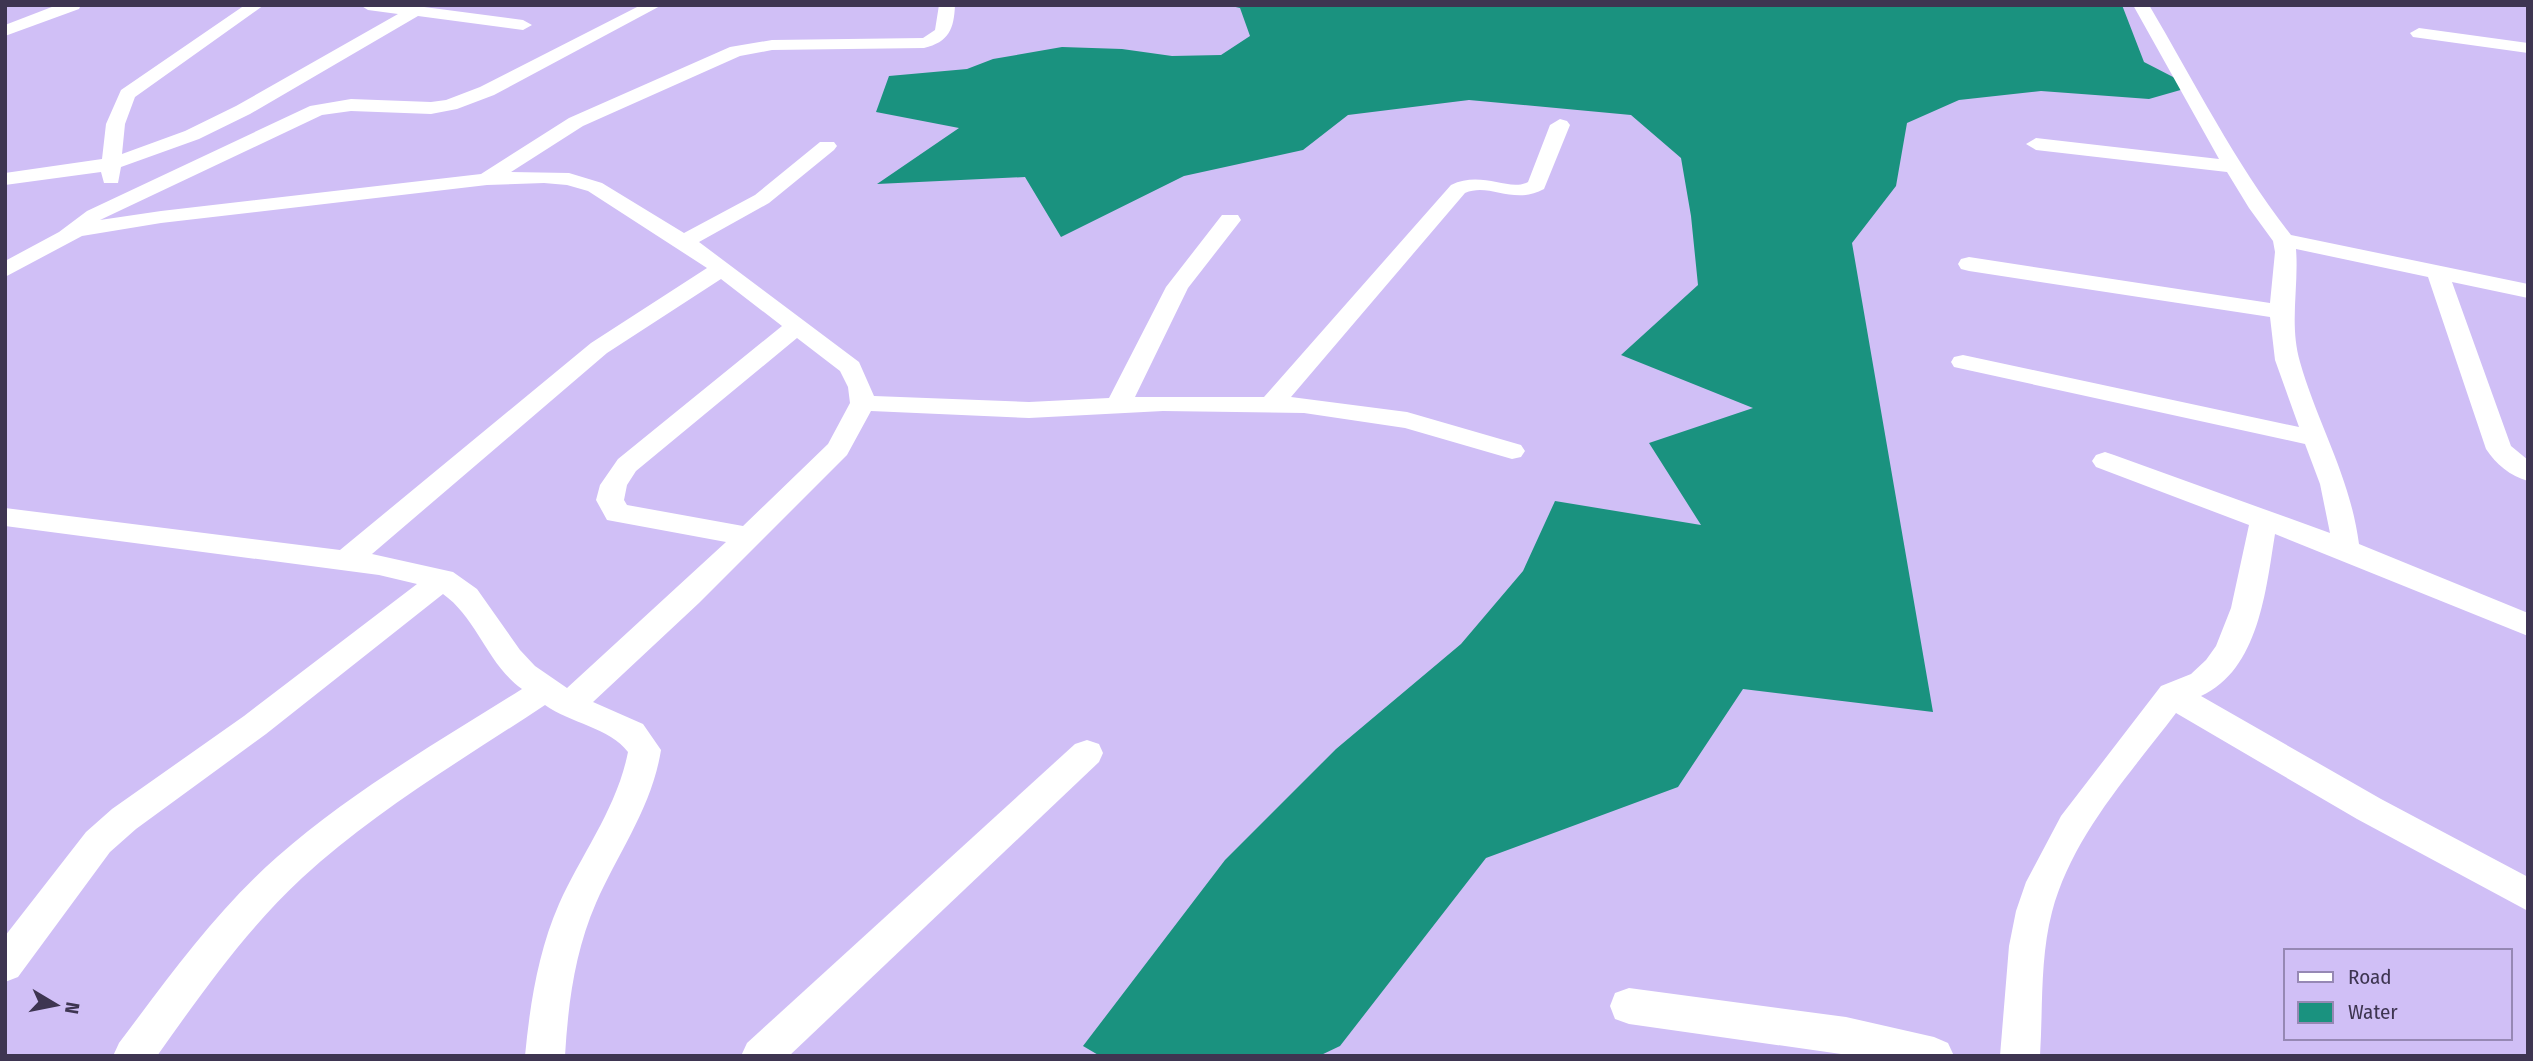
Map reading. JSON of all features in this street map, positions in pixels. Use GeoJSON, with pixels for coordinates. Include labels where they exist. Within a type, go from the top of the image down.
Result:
{"type":"FeatureCollection","features":[{"type":"Feature","properties":{"kind":"street"},"geometry":{"type":"LineString","coordinates":[[5,31],[73,5]]}},
{"type":"Feature","properties":{"kind":"street"},"geometry":{"type":"LineString","coordinates":[[87,222],[106,202],[111,186],[112,141],[118,114],[128,94],[256,5]]}},
{"type":"Feature","properties":{"kind":"street"},"geometry":{"type":"LineString","coordinates":[[368,5],[523,25]]}},
{"type":"Feature","properties":{"kind":"street"},"geometry":{"type":"LineString","coordinates":[[5,270],[87,222],[317,110],[351,105],[430,108],[468,99],[654,5]]}},
{"type":"Feature","properties":{"kind":"street"},"geometry":{"type":"LineString","coordinates":[[487,179],[568,126],[720,56],[772,44],[924,43],[936,40],[942,34],[947,5]]}},
{"type":"Feature","properties":{"kind":"street"},"geometry":{"type":"LineString","coordinates":[[2141,5],[2234,167],[2259,208],[2284,240],[2286,252],[2281,312],[2282,335],[2292,380],[2318,439],[2342,519],[2346,550]]}},
{"type":"Feature","properties":{"kind":"street"},"geometry":{"type":"LineString","coordinates":[[5,180],[112,164],[192,135],[243,110],[415,11]]}},
{"type":"Feature","properties":{"kind":"street"},"geometry":{"type":"LineString","coordinates":[[2419,33],[2528,48]]}},
{"type":"Feature","properties":{"kind":"street"},"geometry":{"type":"LineString","coordinates":[[1272,402],[1458,189],[1475,184],[1524,190],[1537,185],[1560,125]]}},
{"type":"Feature","properties":{"kind":"street"},"geometry":{"type":"LineString","coordinates":[[2036,144],[2234,167]]}},
{"type":"Feature","properties":{"kind":"street"},"geometry":{"type":"LineString","coordinates":[[683,242],[762,199],[827,146]]}},
{"type":"Feature","properties":{"kind":"street"},"geometry":{"type":"LineString","coordinates":[[87,222],[173,216],[487,179],[569,179],[595,187],[683,242],[797,326],[850,367],[860,387],[863,403],[838,449],[750,537],[557,697],[348,818],[310,849],[262,895],[173,1002],[133,1056]]}},
{"type":"Feature","properties":{"kind":"street"},"geometry":{"type":"LineString","coordinates":[[1118,405],[1177,287],[1230,220]]}},
{"type":"Feature","properties":{"kind":"street"},"geometry":{"type":"LineString","coordinates":[[2284,240],[2528,291]]}},
{"type":"Feature","properties":{"kind":"street"},"geometry":{"type":"LineString","coordinates":[[1969,264],[2281,312]]}},
{"type":"Feature","properties":{"kind":"street"},"geometry":{"type":"LineString","coordinates":[[346,561],[465,458],[599,348],[721,269]]}},
{"type":"Feature","properties":{"kind":"street"},"geometry":{"type":"LineString","coordinates":[[2438,273],[2499,449],[2508,459],[2528,472]]}},
{"type":"Feature","properties":{"kind":"street"},"geometry":{"type":"LineString","coordinates":[[750,537],[617,513],[610,500],[614,485],[627,465],[797,326]]}},
{"type":"Feature","properties":{"kind":"street"},"geometry":{"type":"LineString","coordinates":[[1963,362],[2318,439]]}},
{"type":"Feature","properties":{"kind":"street"},"geometry":{"type":"LineString","coordinates":[[863,403],[979,410],[1272,402],[1343,409],[1407,420],[1512,451]]}},
{"type":"Feature","properties":{"kind":"street"},"geometry":{"type":"LineString","coordinates":[[2105,461],[2346,550],[2528,625]]}},
{"type":"Feature","properties":{"kind":"street"},"geometry":{"type":"LineString","coordinates":[[5,517],[379,565],[443,579],[467,596],[509,658],[524,674],[557,697],[632,733],[645,750],[643,770],[631,800],[576,907],[560,953],[545,1056]]}},
{"type":"Feature","properties":{"kind":"street"},"geometry":{"type":"LineString","coordinates":[[2020,1056],[2033,912],[2045,878],[2080,817],[2172,695],[2203,681],[2225,657],[2240,630],[2264,520]]}},
{"type":"Feature","properties":{"kind":"street"},"geometry":{"type":"LineString","coordinates":[[5,965],[98,842],[124,819],[255,724],[443,579]]}},
{"type":"Feature","properties":{"kind":"street"},"geometry":{"type":"LineString","coordinates":[[2172,695],[2369,809],[2528,895]]}},
{"type":"Feature","properties":{"kind":"street"},"geometry":{"type":"LineString","coordinates":[[761,1056],[1087,753]]}},
{"type":"Feature","properties":{"kind":"street"},"geometry":{"type":"LineString","coordinates":[[1629,1006],[1846,1035],[1934,1056]]}},
{"type":"Feature","properties":{"kind":"water"},"geometry":{"type":"Polygon","coordinates":[[[1227,5],[2122,5],[2144,62],[2175,78],[2184,89],[2149,99],[2041,91],[1959,100],[1907,123],[1896,186],[1852,243],[1933,712],[1743,689],[1678,787],[1486,858],[1340,1046],[1319,1056],[1100,1056],[1083,1046],[1225,860],[1336,749],[1461,644],[1523,571],[1555,501],[1701,525],[1649,443],[1753,408],[1621,355],[1698,285],[1691,216],[1681,158],[1631,115],[1469,100],[1348,115],[1303,150],[1184,176],[1061,237],[1025,177],[877,184],[959,128],[876,112],[889,76],[967,69],[993,59],[1062,47],[1122,49],[1172,56],[1221,55],[1250,36],[1240,8],[1227,5]]]}}]}
